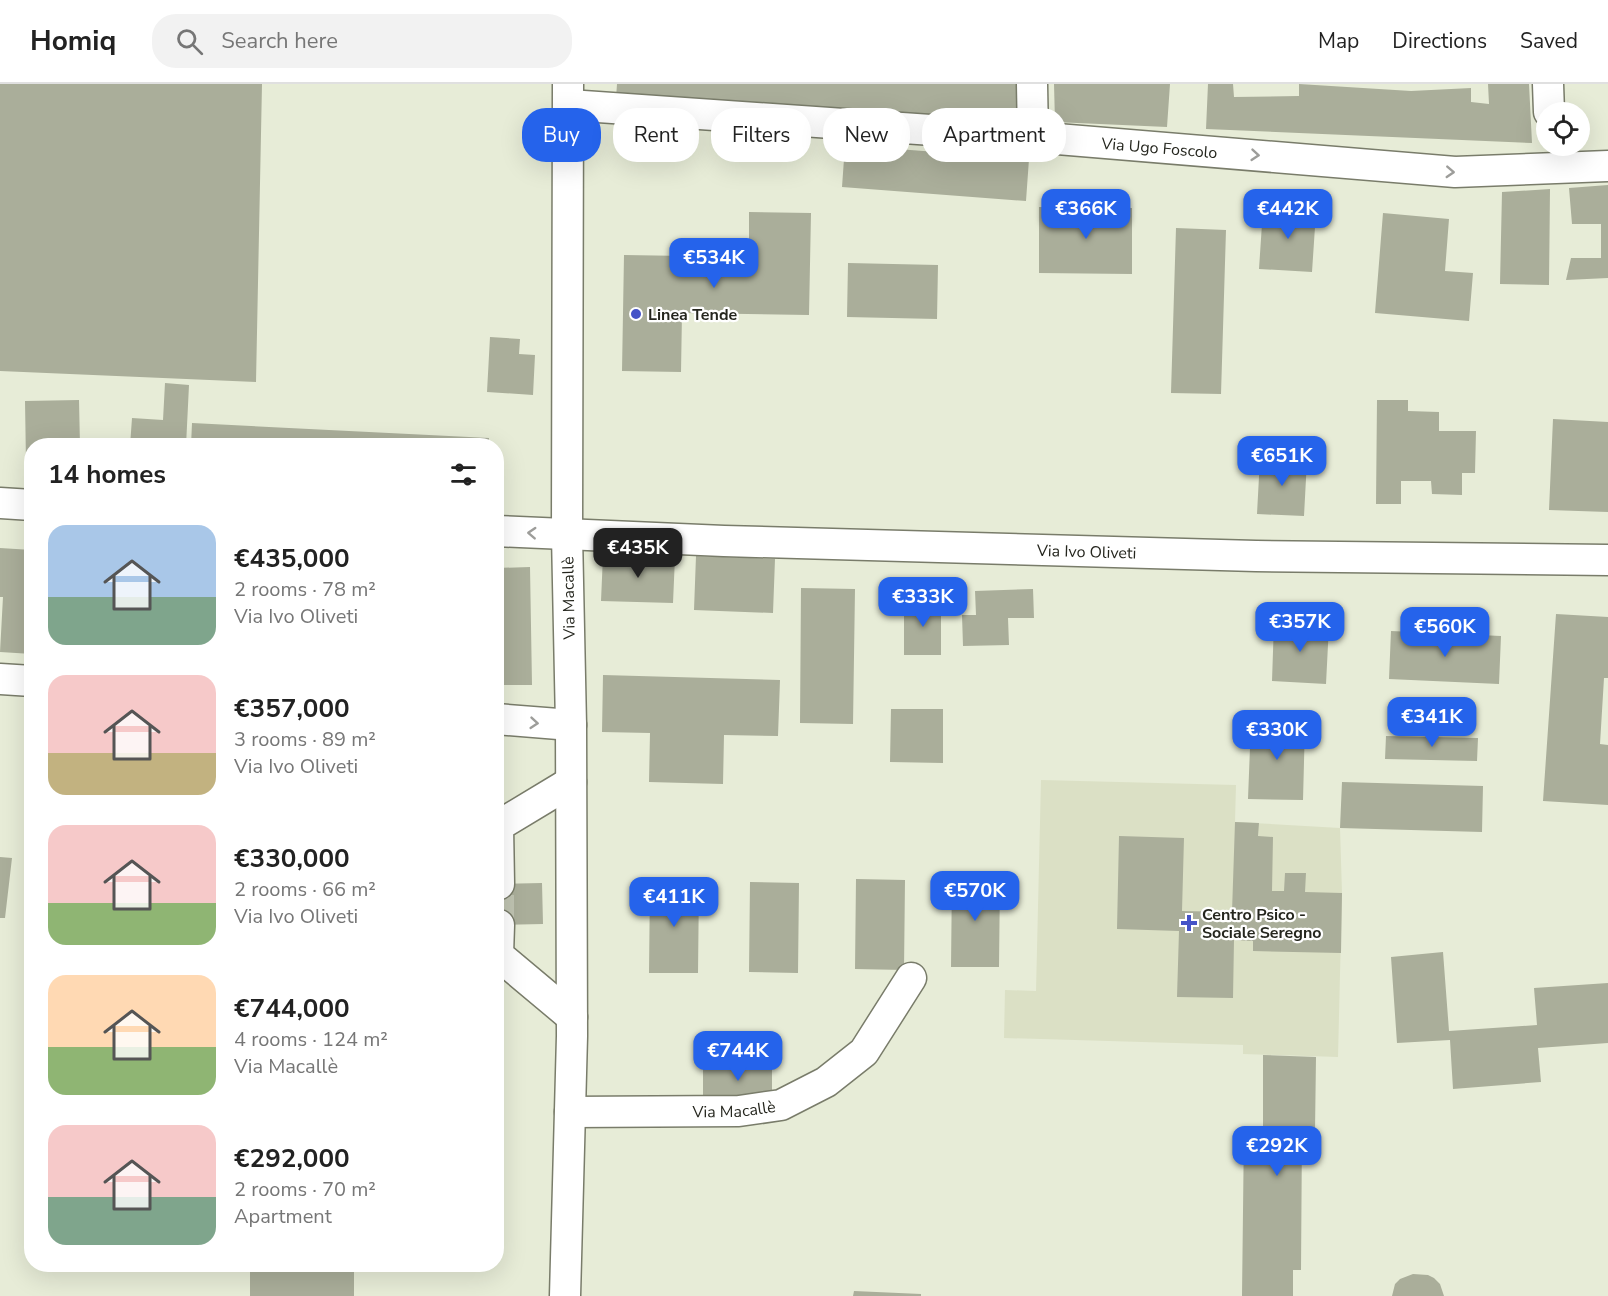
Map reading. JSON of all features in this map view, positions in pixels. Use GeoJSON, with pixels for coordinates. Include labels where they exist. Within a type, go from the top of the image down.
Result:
{"type":"FeatureCollection","features":[{"type":"Feature","properties":{"kind":"street"},"geometry":{"type":"LineString","coordinates":[[1032,84],[1032,108]]}},
{"type":"Feature","properties":{"kind":"street"},"geometry":{"type":"LineString","coordinates":[[1548,84],[1549,102]]}},
{"type":"Feature","properties":{"kind":"street","name":"Via Ugo Foscolo"},"geometry":{"type":"LineString","coordinates":[[568,95],[922,127]]}},
{"type":"Feature","properties":{"kind":"street","name":"Via Macallè"},"geometry":{"type":"LineString","coordinates":[[566,1296],[572,1017],[571,725],[567,535],[568,95]]}},
{"type":"Feature","properties":{"kind":"street","name":"Via Ugo Foscolo"},"geometry":{"type":"LineString","coordinates":[[1066,140],[1455,172],[1552,157],[1608,166]]}},
{"type":"Feature","properties":{"kind":"street"},"geometry":{"type":"LineString","coordinates":[[0,503],[24,504]]}},
{"type":"Feature","properties":{"kind":"street","name":"Via Ivo Oliveti"},"geometry":{"type":"LineString","coordinates":[[504,531],[724,541],[1256,556],[1608,560]]}},
{"type":"Feature","properties":{"kind":"street"},"geometry":{"type":"LineString","coordinates":[[0,679],[24,680]]}},
{"type":"Feature","properties":{"kind":"street"},"geometry":{"type":"LineString","coordinates":[[504,720],[571,725]]}},
{"type":"Feature","properties":{"kind":"street"},"geometry":{"type":"LineString","coordinates":[[504,822],[571,782]]}},
{"type":"Feature","properties":{"kind":"street"},"geometry":{"type":"LineString","coordinates":[[504,960],[572,1017]]}},
{"type":"Feature","properties":{"kind":"street","name":"Via Macallè"},"geometry":{"type":"LineString","coordinates":[[570,1112],[739,1111],[781,1105],[826,1082],[864,1052],[911,978]]}},
{"type":"Feature","properties":{"kind":"shaded area","name":"Centro Psico - Sociale Seregno"},"geometry":{"type":"Polygon","coordinates":[[[1041,780],[1236,785],[1235,822],[1340,828],[1342,893],[1338,1057],[1243,1054],[1243,1045],[1004,1038],[1005,990],[1036,991],[1041,780]]]}},
{"type":"Feature","properties":{"kind":"building"},"geometry":{"type":"Polygon","coordinates":[[[0,84],[262,84],[256,382],[0,371],[0,84]]]}},
{"type":"Feature","properties":{"kind":"building"},"geometry":{"type":"Polygon","coordinates":[[[617,84],[1018,84],[1019,108],[922,108],[922,115],[910,114],[910,108],[823,109],[616,98],[617,84]]]}},
{"type":"Feature","properties":{"kind":"building"},"geometry":{"type":"Polygon","coordinates":[[[1054,84],[1170,84],[1167,127],[1066,122],[1066,108],[1055,108],[1054,84]]]}},
{"type":"Feature","properties":{"kind":"building"},"geometry":{"type":"Polygon","coordinates":[[[1208,84],[1233,84],[1234,97],[1299,96],[1299,84],[1411,91],[1471,88],[1471,102],[1489,104],[1488,84],[1529,84],[1532,143],[1206,129],[1208,84]]]}},
{"type":"Feature","properties":{"kind":"building"},"geometry":{"type":"Polygon","coordinates":[[[910,150],[922,151],[922,162],[1029,162],[1026,201],[842,187],[844,162],[910,162],[910,150]]]}},
{"type":"Feature","properties":{"kind":"building"},"geometry":{"type":"Polygon","coordinates":[[[1608,185],[1608,278],[1566,280],[1571,258],[1601,258],[1601,224],[1572,224],[1569,188],[1608,185]]]}},
{"type":"Feature","properties":{"kind":"building"},"geometry":{"type":"Polygon","coordinates":[[[1550,189],[1549,285],[1500,284],[1502,192],[1550,189]]]}},
{"type":"Feature","properties":{"kind":"building"},"geometry":{"type":"Polygon","coordinates":[[[1039,207],[1132,208],[1132,274],[1039,273],[1039,207]]]}},
{"type":"Feature","properties":{"kind":"building"},"geometry":{"type":"Polygon","coordinates":[[[1263,209],[1316,212],[1312,272],[1259,269],[1263,209]]]}},
{"type":"Feature","properties":{"kind":"building"},"geometry":{"type":"Polygon","coordinates":[[[749,212],[811,213],[809,315],[682,313],[681,372],[622,371],[624,255],[749,257],[749,212]]]}},
{"type":"Feature","properties":{"kind":"building"},"geometry":{"type":"Polygon","coordinates":[[[1383,213],[1449,219],[1445,271],[1473,273],[1469,321],[1375,313],[1383,213]]]}},
{"type":"Feature","properties":{"kind":"building"},"geometry":{"type":"Polygon","coordinates":[[[1176,228],[1226,230],[1221,394],[1171,393],[1176,228]]]}},
{"type":"Feature","properties":{"kind":"building"},"geometry":{"type":"Polygon","coordinates":[[[848,263],[938,265],[937,319],[847,317],[848,263]]]}},
{"type":"Feature","properties":{"kind":"building"},"geometry":{"type":"Polygon","coordinates":[[[490,337],[520,339],[519,354],[535,355],[533,395],[487,392],[490,337]]]}},
{"type":"Feature","properties":{"kind":"building"},"geometry":{"type":"Polygon","coordinates":[[[165,383],[189,385],[186,438],[131,438],[132,418],[163,420],[165,383]]]}},
{"type":"Feature","properties":{"kind":"building"},"geometry":{"type":"Polygon","coordinates":[[[79,400],[80,438],[26,438],[25,401],[79,400]]]}},
{"type":"Feature","properties":{"kind":"building"},"geometry":{"type":"Polygon","coordinates":[[[1377,400],[1408,400],[1408,411],[1439,412],[1439,431],[1476,431],[1475,473],[1462,473],[1462,495],[1432,494],[1431,481],[1401,481],[1401,504],[1376,504],[1377,400]]]}},
{"type":"Feature","properties":{"kind":"building"},"geometry":{"type":"Polygon","coordinates":[[[1553,419],[1608,422],[1608,512],[1549,510],[1553,419]]]}},
{"type":"Feature","properties":{"kind":"building"},"geometry":{"type":"Polygon","coordinates":[[[192,423],[489,438],[191,438],[192,423]]]}},
{"type":"Feature","properties":{"kind":"building"},"geometry":{"type":"Polygon","coordinates":[[[1260,458],[1307,460],[1304,516],[1257,514],[1260,458]]]}},
{"type":"Feature","properties":{"kind":"building"},"geometry":{"type":"Polygon","coordinates":[[[0,548],[24,550],[24,654],[0,652],[3,597],[0,597],[0,548]]]}},
{"type":"Feature","properties":{"kind":"building"},"geometry":{"type":"Polygon","coordinates":[[[603,555],[675,557],[673,603],[601,601],[603,555]]]}},
{"type":"Feature","properties":{"kind":"building"},"geometry":{"type":"Polygon","coordinates":[[[696,556],[775,559],[773,613],[694,610],[696,556]]]}},
{"type":"Feature","properties":{"kind":"building"},"geometry":{"type":"Polygon","coordinates":[[[530,567],[532,685],[504,685],[504,568],[530,567]]]}},
{"type":"Feature","properties":{"kind":"building"},"geometry":{"type":"Polygon","coordinates":[[[801,588],[855,589],[853,724],[800,723],[801,588]]]}},
{"type":"Feature","properties":{"kind":"building"},"geometry":{"type":"Polygon","coordinates":[[[1033,589],[1034,618],[1008,618],[1009,645],[963,646],[962,615],[976,615],[975,591],[1033,589]]]}},
{"type":"Feature","properties":{"kind":"building"},"geometry":{"type":"Polygon","coordinates":[[[904,601],[941,601],[941,655],[904,655],[904,601]]]}},
{"type":"Feature","properties":{"kind":"building"},"geometry":{"type":"Polygon","coordinates":[[[1556,614],[1608,617],[1608,678],[1604,678],[1600,744],[1608,745],[1608,805],[1543,801],[1556,614]]]}},
{"type":"Feature","properties":{"kind":"building"},"geometry":{"type":"Polygon","coordinates":[[[1274,622],[1329,625],[1326,684],[1272,681],[1274,622]]]}},
{"type":"Feature","properties":{"kind":"building"},"geometry":{"type":"Polygon","coordinates":[[[1391,631],[1501,636],[1499,684],[1389,679],[1391,631]]]}},
{"type":"Feature","properties":{"kind":"building"},"geometry":{"type":"Polygon","coordinates":[[[603,675],[780,680],[778,736],[724,735],[723,784],[649,782],[650,733],[602,732],[603,675]]]}},
{"type":"Feature","properties":{"kind":"building"},"geometry":{"type":"Polygon","coordinates":[[[891,709],[943,709],[943,763],[890,762],[891,709]]]}},
{"type":"Feature","properties":{"kind":"building"},"geometry":{"type":"Polygon","coordinates":[[[1251,722],[1305,724],[1303,800],[1248,799],[1251,722]]]}},
{"type":"Feature","properties":{"kind":"building"},"geometry":{"type":"Polygon","coordinates":[[[1386,736],[1478,738],[1477,761],[1385,759],[1386,736]]]}},
{"type":"Feature","properties":{"kind":"building"},"geometry":{"type":"Polygon","coordinates":[[[1342,782],[1483,786],[1482,832],[1340,828],[1342,782]]]}},
{"type":"Feature","properties":{"kind":"building"},"geometry":{"type":"Polygon","coordinates":[[[1235,822],[1259,823],[1258,836],[1273,837],[1272,891],[1284,891],[1285,873],[1306,873],[1305,892],[1342,893],[1341,953],[1253,951],[1253,941],[1234,940],[1233,998],[1177,997],[1179,931],[1117,929],[1119,836],[1184,838],[1182,911],[1232,912],[1235,822]]]}},
{"type":"Feature","properties":{"kind":"building"},"geometry":{"type":"Polygon","coordinates":[[[0,857],[12,858],[5,918],[0,918],[0,857]]]}},
{"type":"Feature","properties":{"kind":"building"},"geometry":{"type":"Polygon","coordinates":[[[952,876],[1000,877],[999,967],[951,967],[952,876]]]}},
{"type":"Feature","properties":{"kind":"building"},"geometry":{"type":"Polygon","coordinates":[[[856,879],[905,880],[904,970],[855,969],[856,879]]]}},
{"type":"Feature","properties":{"kind":"building"},"geometry":{"type":"Polygon","coordinates":[[[650,882],[699,883],[698,973],[649,973],[650,882]]]}},
{"type":"Feature","properties":{"kind":"building"},"geometry":{"type":"Polygon","coordinates":[[[750,882],[799,883],[798,973],[749,972],[750,882]]]}},
{"type":"Feature","properties":{"kind":"building"},"geometry":{"type":"Polygon","coordinates":[[[542,883],[543,924],[504,925],[504,884],[542,883]]]}},
{"type":"Feature","properties":{"kind":"building"},"geometry":{"type":"Polygon","coordinates":[[[1443,952],[1449,1031],[1537,1025],[1534,988],[1608,983],[1608,1043],[1538,1048],[1541,1082],[1453,1089],[1450,1040],[1397,1043],[1391,957],[1443,952]]]}},
{"type":"Feature","properties":{"kind":"building"},"geometry":{"type":"Polygon","coordinates":[[[1263,1055],[1316,1057],[1315,1131],[1302,1130],[1301,1270],[1293,1270],[1293,1296],[1242,1296],[1244,1127],[1263,1126],[1263,1055]]]}},
{"type":"Feature","properties":{"kind":"building"},"geometry":{"type":"Polygon","coordinates":[[[772,1068],[772,1095],[703,1095],[703,1069],[772,1068]]]}},
{"type":"Feature","properties":{"kind":"building"},"geometry":{"type":"Polygon","coordinates":[[[250,1272],[354,1272],[354,1296],[250,1296],[250,1272]]]}},
{"type":"Feature","properties":{"kind":"building"},"geometry":{"type":"Polygon","coordinates":[[[1413,1274],[1428,1275],[1434,1278],[1440,1284],[1444,1296],[1392,1296],[1395,1284],[1400,1279],[1413,1274]]]}},
{"type":"Feature","properties":{"kind":"building"},"geometry":{"type":"Polygon","coordinates":[[[854,1291],[921,1294],[921,1296],[853,1296],[854,1291]]]}},
{"type":"Feature","properties":{"kind":"place","name":"Linea Tende"},"geometry":{"type":"Point","coordinates":[636,314]}},
{"type":"Feature","properties":{"kind":"place","name":"Centro Psico - Sociale Seregno"},"geometry":{"type":"Point","coordinates":[1189,923]}}]}
